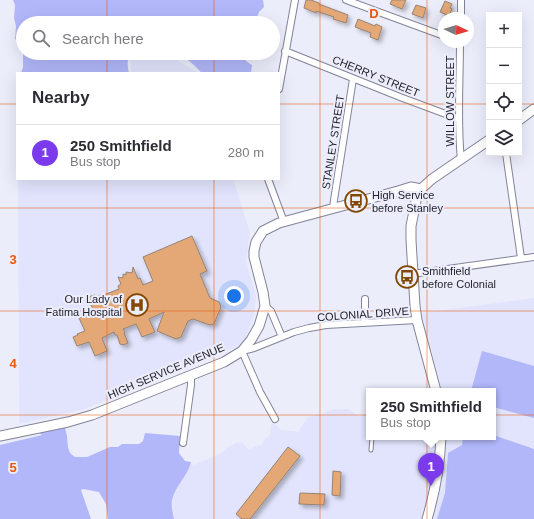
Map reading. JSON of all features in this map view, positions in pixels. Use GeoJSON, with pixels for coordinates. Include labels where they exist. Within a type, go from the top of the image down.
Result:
{"type":"FeatureCollection","features":[{"type":"Feature","properties":{"kind":"main road"},"geometry":{"type":"LineString","coordinates":[[522,118],[534,109]]}},
{"type":"Feature","properties":{"kind":"main road"},"geometry":{"type":"LineString","coordinates":[[435,388],[417,320],[414,300],[410,240],[417,195],[432,179],[486,142]]}},
{"type":"Feature","properties":{"kind":"main road","name":"HIGH SERVICE AVENUE"},"geometry":{"type":"LineString","coordinates":[[0,436],[83,418],[224,362],[242,351],[259,326],[264,306],[263,292],[254,257],[256,242],[263,231],[279,223],[333,208],[411,188],[421,189]]}},
{"type":"Feature","properties":{"kind":"main road"},"geometry":{"type":"LineString","coordinates":[[426,519],[438,473],[441,440]]}},
{"type":"Feature","properties":{"kind":"street"},"geometry":{"type":"LineString","coordinates":[[280,84],[295,0]]}},
{"type":"Feature","properties":{"kind":"street"},"geometry":{"type":"LineString","coordinates":[[346,0],[438,34]]}},
{"type":"Feature","properties":{"kind":"street"},"geometry":{"type":"LineString","coordinates":[[461,0],[461,12]]}},
{"type":"Feature","properties":{"kind":"street","name":"WILLOW STREET"},"geometry":{"type":"LineString","coordinates":[[460,48],[459,119],[461,160]]}},
{"type":"Feature","properties":{"kind":"street","name":"CHERRY STREET"},"geometry":{"type":"LineString","coordinates":[[286,51],[459,119]]}},
{"type":"Feature","properties":{"kind":"street","name":"STANLEY STREET"},"geometry":{"type":"LineString","coordinates":[[333,208],[353,78]]}},
{"type":"Feature","properties":{"kind":"street"},"geometry":{"type":"LineString","coordinates":[[506,156],[521,258]]}},
{"type":"Feature","properties":{"kind":"street"},"geometry":{"type":"LineString","coordinates":[[268,180],[284,222]]}},
{"type":"Feature","properties":{"kind":"street"},"geometry":{"type":"LineString","coordinates":[[412,274],[534,256]]}},
{"type":"Feature","properties":{"kind":"street"},"geometry":{"type":"LineString","coordinates":[[365,299],[365,323]]}},
{"type":"Feature","properties":{"kind":"street"},"geometry":{"type":"LineString","coordinates":[[264,306],[271,311],[282,336]]}},
{"type":"Feature","properties":{"kind":"street","name":"COLONIAL DRIVE"},"geometry":{"type":"LineString","coordinates":[[242,351],[309,328],[326,325],[417,320]]}},
{"type":"Feature","properties":{"kind":"street"},"geometry":{"type":"LineString","coordinates":[[242,351],[260,392],[275,419]]}},
{"type":"Feature","properties":{"kind":"street"},"geometry":{"type":"LineString","coordinates":[[183,443],[191,376]]}},
{"type":"Feature","properties":{"kind":"lane"},"geometry":{"type":"LineString","coordinates":[[371,450],[372,440]]}},
{"type":"Feature","properties":{"kind":"shaded area"},"geometry":{"type":"Polygon","coordinates":[[[13,0],[263,0],[264,7],[258,16],[16,16],[16,26],[14,18],[15,5],[13,0]]]}},
{"type":"Feature","properties":{"kind":"shaded area"},"geometry":{"type":"Polygon","coordinates":[[[23,60],[129,60],[129,72],[21,72],[23,60]]]}},
{"type":"Feature","properties":{"kind":"shaded area"},"geometry":{"type":"Polygon","coordinates":[[[131,60],[177,60],[196,72],[131,72],[131,60]]]}},
{"type":"Feature","properties":{"kind":"shaded area"},"geometry":{"type":"Polygon","coordinates":[[[188,60],[246,60],[252,65],[251,72],[201,72],[188,60]]]}},
{"type":"Feature","properties":{"kind":"shaded area","name":"Our Lady of Fatima Hospital"},"geometry":{"type":"Polygon","coordinates":[[[18,180],[233,180],[250,233],[246,261],[256,295],[254,315],[243,344],[85,409],[19,424],[18,180]]]}},
{"type":"Feature","properties":{"kind":"shaded area"},"geometry":{"type":"Polygon","coordinates":[[[534,298],[534,519],[433,519],[446,458],[446,440],[496,440],[496,388],[441,388],[422,313],[534,298]]]}},
{"type":"Feature","properties":{"kind":"shaded area"},"geometry":{"type":"Polygon","coordinates":[[[482,351],[534,366],[534,418],[496,408],[496,388],[472,388],[482,351]]]}},
{"type":"Feature","properties":{"kind":"shaded area"},"geometry":{"type":"Polygon","coordinates":[[[335,409],[348,409],[360,416],[366,413],[366,440],[439,440],[425,519],[174,519],[172,500],[178,486],[186,475],[191,462],[194,465],[223,452],[228,447],[236,443],[242,442],[250,450],[261,445],[270,435],[272,421],[281,430],[298,432],[308,417],[324,414],[335,409]]]}},
{"type":"Feature","properties":{"kind":"shaded area"},"geometry":{"type":"Polygon","coordinates":[[[64,423],[68,447],[70,453],[75,457],[87,457],[110,447],[118,447],[122,444],[139,444],[143,441],[145,433],[180,436],[179,453],[185,461],[191,462],[172,500],[174,519],[108,519],[106,504],[99,492],[83,489],[81,490],[91,519],[0,519],[0,445],[42,435],[34,429],[64,423]]]}},
{"type":"Feature","properties":{"kind":"shaded area"},"geometry":{"type":"Polygon","coordinates":[[[496,436],[534,449],[534,519],[437,519],[445,493],[448,453],[462,445],[463,440],[496,440],[496,436]]]}},
{"type":"Feature","properties":{"kind":"building"},"geometry":{"type":"Polygon","coordinates":[[[306,0],[311,0],[348,15],[346,23],[333,19],[334,17],[316,11],[316,13],[304,8],[306,0]]]}},
{"type":"Feature","properties":{"kind":"building"},"geometry":{"type":"Polygon","coordinates":[[[392,0],[406,0],[402,9],[390,4],[392,0]]]}},
{"type":"Feature","properties":{"kind":"building"},"geometry":{"type":"Polygon","coordinates":[[[445,1],[452,4],[450,8],[452,9],[451,12],[440,12],[445,1]]]}},
{"type":"Feature","properties":{"kind":"building"},"geometry":{"type":"Polygon","coordinates":[[[416,5],[426,8],[423,18],[412,14],[416,5]]]}},
{"type":"Feature","properties":{"kind":"building"},"geometry":{"type":"Polygon","coordinates":[[[358,19],[375,26],[376,24],[382,27],[378,40],[370,37],[371,33],[355,27],[358,19]]]}},
{"type":"Feature","properties":{"kind":"building"},"geometry":{"type":"Polygon","coordinates":[[[192,236],[207,271],[200,274],[210,298],[219,302],[221,307],[214,324],[210,325],[193,319],[188,321],[181,337],[176,339],[157,331],[164,312],[149,319],[155,332],[142,337],[136,324],[123,329],[128,343],[123,345],[120,344],[117,335],[115,335],[114,332],[102,338],[107,351],[95,356],[89,342],[77,346],[73,337],[85,331],[79,318],[94,312],[88,297],[95,295],[96,297],[101,296],[119,289],[118,286],[121,284],[118,277],[123,278],[123,274],[126,275],[126,272],[132,273],[133,267],[138,279],[140,278],[143,285],[153,281],[143,257],[192,236]]]}},
{"type":"Feature","properties":{"kind":"building"},"geometry":{"type":"Polygon","coordinates":[[[288,447],[300,456],[250,519],[242,519],[236,514],[288,447]]]}},
{"type":"Feature","properties":{"kind":"building"},"geometry":{"type":"Polygon","coordinates":[[[333,471],[341,472],[340,496],[332,495],[333,471]]]}},
{"type":"Feature","properties":{"kind":"building"},"geometry":{"type":"Polygon","coordinates":[[[300,493],[325,494],[324,505],[299,504],[300,493]]]}},
{"type":"Feature","properties":{"kind":"place","name":"High Service before Stanley"},"geometry":{"type":"Point","coordinates":[356,201]}},
{"type":"Feature","properties":{"kind":"place","name":"Smithfield before Colonial"},"geometry":{"type":"Point","coordinates":[407,277]}},
{"type":"Feature","properties":{"kind":"place","name":"Our Lady of Fatima Hospital"},"geometry":{"type":"Point","coordinates":[137,305]}},
{"type":"Feature","properties":{"kind":"place","name":"250 Smithfield"},"geometry":{"type":"Point","coordinates":[431,486]}}]}
